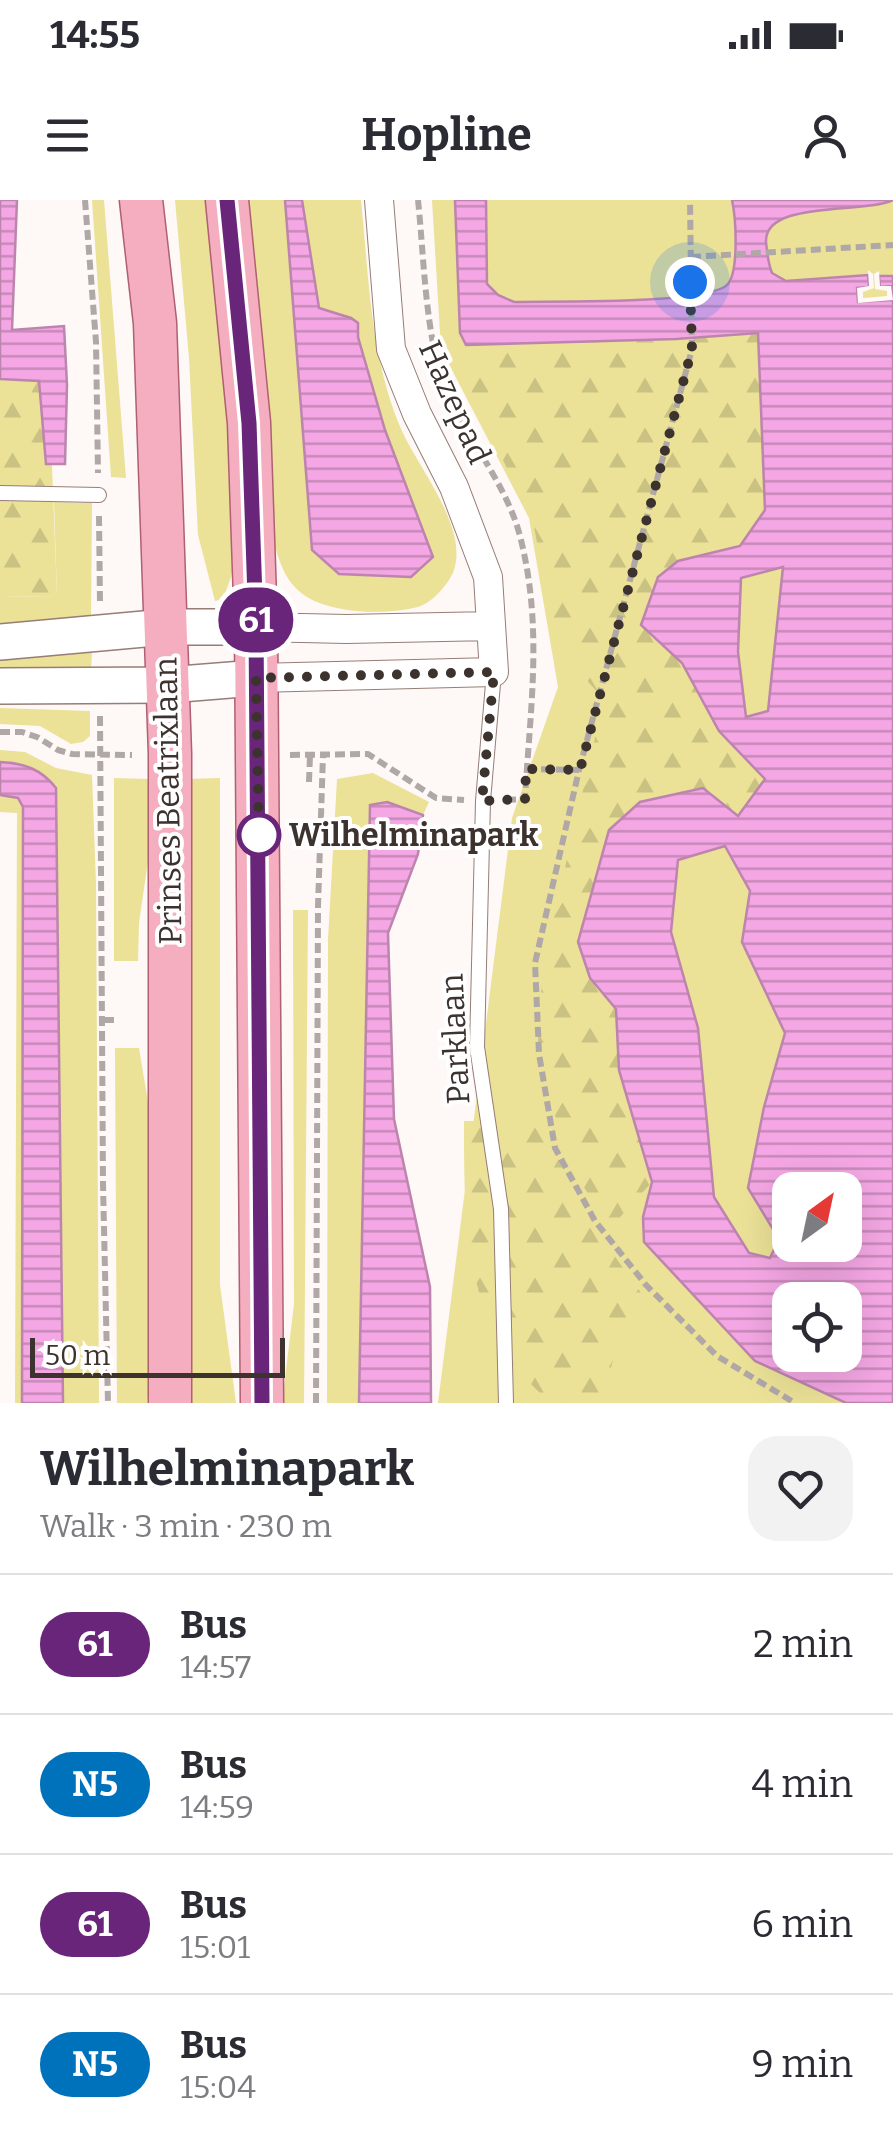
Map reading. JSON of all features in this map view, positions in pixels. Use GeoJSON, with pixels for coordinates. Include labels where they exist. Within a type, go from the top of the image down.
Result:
{"type":"FeatureCollection","features":[{"type":"Feature","properties":{"kind":"main road","name":"Prinses Beatrixlaan"},"geometry":{"type":"LineString","coordinates":[[141,200],[156,323],[168,685],[170,1403]]}},
{"type":"Feature","properties":{"kind":"main road"},"geometry":{"type":"LineString","coordinates":[[228,200],[249,423],[256,627],[262,1403]]}},
{"type":"Feature","properties":{"kind":"street","name":"Hazepad"},"geometry":{"type":"LineString","coordinates":[[378,200],[391,350],[454,487],[488,576],[494,672]]}},
{"type":"Feature","properties":{"kind":"street"},"geometry":{"type":"LineString","coordinates":[[0,642],[166,628],[491,626]]}},
{"type":"Feature","properties":{"kind":"street"},"geometry":{"type":"LineString","coordinates":[[0,686],[168,685],[256,678],[494,672]]}},
{"type":"Feature","properties":{"kind":"lane"},"geometry":{"type":"LineString","coordinates":[[0,492],[99,496]]}},
{"type":"Feature","properties":{"kind":"lane","name":"Parklaan"},"geometry":{"type":"LineString","coordinates":[[494,672],[482,801],[476,1047],[502,1209],[506,1403]]}},
{"type":"Feature","properties":{"kind":"path"},"geometry":{"type":"LineString","coordinates":[[690,200],[692,349],[580,770],[535,962],[539,1054],[555,1148],[595,1221],[646,1285],[717,1356],[795,1403]]}},
{"type":"Feature","properties":{"kind":"path"},"geometry":{"type":"LineString","coordinates":[[692,257],[893,245]]}},
{"type":"Feature","properties":{"kind":"path","name":"Prinses Beatrixlaan"},"geometry":{"type":"LineString","coordinates":[[0,732],[37,736],[72,754],[100,755],[108,1403]]}},
{"type":"Feature","properties":{"kind":"path"},"geometry":{"type":"LineString","coordinates":[[316,1403],[318,906],[323,754],[368,754],[436,798],[482,801],[525,799],[526,769],[580,770]]}},
{"type":"Feature","properties":{"kind":"path"},"geometry":{"type":"LineString","coordinates":[[309,782],[310,755]]}},
{"type":"Feature","properties":{"kind":"path"},"geometry":{"type":"LineString","coordinates":[[104,1020],[115,1020]]}},
{"type":"Feature","properties":{"kind":"green space"},"geometry":{"type":"Polygon","coordinates":[[[92,200],[104,200],[126,478],[111,477],[92,200]]]}},
{"type":"Feature","properties":{"kind":"green space"},"geometry":{"type":"Polygon","coordinates":[[[175,200],[211,200],[226,363],[236,550],[223,599],[215,601],[198,535],[189,358],[175,200]]]}},
{"type":"Feature","properties":{"kind":"green space"},"geometry":{"type":"Polygon","coordinates":[[[246,200],[361,200],[372,317],[383,375],[402,431],[448,517],[454,535],[454,570],[439,592],[418,607],[377,612],[346,610],[319,603],[293,585],[273,540],[246,200]],[[351,318],[411,577],[432,556],[385,430],[358,337],[358,323],[351,318]]]}},
{"type":"Feature","properties":{"kind":"green space","name":"Wilhelminapark"},"geometry":{"type":"Polygon","coordinates":[[[432,200],[893,200],[893,1403],[438,1403],[512,818],[558,687],[529,518],[441,349],[432,200]]]}},
{"type":"Feature","properties":{"kind":"green space"},"geometry":{"type":"Polygon","coordinates":[[[758,333],[765,510],[740,546],[679,561],[641,625],[682,663],[719,731],[766,779],[738,816],[702,788],[590,978],[616,1009],[618,1067],[652,1182],[611,1227],[581,1183],[552,1108],[538,1043],[543,963],[604,699],[577,670],[554,634],[533,521],[465,383],[466,345],[758,333]]]}},
{"type":"Feature","properties":{"kind":"green space"},"geometry":{"type":"Polygon","coordinates":[[[0,379],[39,381],[46,464],[52,465],[57,596],[0,597],[0,379]]]}},
{"type":"Feature","properties":{"kind":"green space"},"geometry":{"type":"Polygon","coordinates":[[[54,502],[92,503],[91,622],[0,634],[0,597],[57,596],[54,502]]]}},
{"type":"Feature","properties":{"kind":"green space"},"geometry":{"type":"Polygon","coordinates":[[[0,652],[92,652],[91,673],[0,673],[0,652]]]}},
{"type":"Feature","properties":{"kind":"green space"},"geometry":{"type":"Polygon","coordinates":[[[0,708],[90,711],[90,736],[71,744],[40,726],[0,724],[0,708]]]}},
{"type":"Feature","properties":{"kind":"green space"},"geometry":{"type":"Polygon","coordinates":[[[0,750],[25,752],[56,768],[92,775],[99,1403],[63,1403],[59,1162],[25,765],[0,762],[0,750]]]}},
{"type":"Feature","properties":{"kind":"green space"},"geometry":{"type":"Polygon","coordinates":[[[373,773],[429,802],[423,815],[387,802],[370,805],[359,1403],[327,1403],[328,940],[337,779],[373,773]]]}},
{"type":"Feature","properties":{"kind":"green space"},"geometry":{"type":"Polygon","coordinates":[[[114,778],[149,779],[150,847],[138,961],[114,961],[114,778]]]}},
{"type":"Feature","properties":{"kind":"green space"},"geometry":{"type":"Polygon","coordinates":[[[220,778],[220,1285],[236,1403],[191,1403],[187,779],[220,778]]]}},
{"type":"Feature","properties":{"kind":"green space"},"geometry":{"type":"Polygon","coordinates":[[[0,795],[18,798],[23,807],[22,1403],[15,1403],[17,813],[0,812],[0,795]]]}},
{"type":"Feature","properties":{"kind":"green space"},"geometry":{"type":"Polygon","coordinates":[[[293,910],[308,910],[304,1403],[282,1403],[294,1304],[293,910]]]}},
{"type":"Feature","properties":{"kind":"green space"},"geometry":{"type":"Polygon","coordinates":[[[115,1048],[139,1048],[151,1120],[152,1367],[147,1403],[117,1403],[115,1048]]]}},
{"type":"Feature","properties":{"kind":"green space"},"geometry":{"type":"Polygon","coordinates":[[[464,1121],[543,1121],[587,1213],[644,1297],[617,1347],[606,1403],[551,1403],[522,1374],[500,1343],[474,1274],[468,1238],[464,1121]]]}},
{"type":"Feature","properties":{"kind":"shaded area"},"geometry":{"type":"Polygon","coordinates":[[[0,200],[17,200],[12,330],[64,326],[65,464],[46,464],[39,381],[0,379],[0,200]]]}},
{"type":"Feature","properties":{"kind":"shaded area"},"geometry":{"type":"Polygon","coordinates":[[[285,200],[302,200],[319,308],[358,323],[358,337],[385,430],[433,557],[411,577],[339,574],[312,550],[285,200]]]}},
{"type":"Feature","properties":{"kind":"shaded area"},"geometry":{"type":"Polygon","coordinates":[[[455,200],[486,200],[487,284],[498,295],[514,302],[662,299],[715,291],[728,284],[734,268],[732,200],[893,200],[798,214],[770,229],[766,242],[772,273],[786,281],[868,275],[869,287],[857,288],[858,302],[893,300],[893,1403],[846,1403],[779,1372],[862,1372],[862,1282],[772,1282],[772,1369],[755,1361],[644,1242],[643,1217],[652,1182],[619,1070],[616,1009],[590,978],[578,942],[609,830],[640,802],[703,788],[738,816],[765,779],[719,731],[682,663],[641,625],[658,577],[678,561],[740,546],[765,510],[758,333],[466,345],[460,333],[455,200]],[[783,567],[741,578],[738,652],[746,717],[768,711],[783,567]],[[725,846],[678,860],[671,932],[698,1028],[714,1197],[749,1253],[770,1258],[772,1254],[772,1262],[862,1262],[862,1172],[772,1172],[772,1227],[748,1188],[764,1107],[785,1033],[742,942],[750,891],[725,846]]]}},
{"type":"Feature","properties":{"kind":"shaded area"},"geometry":{"type":"Polygon","coordinates":[[[879,276],[893,276],[893,300],[891,286],[880,287],[879,276]]]}},
{"type":"Feature","properties":{"kind":"shaded area"},"geometry":{"type":"Polygon","coordinates":[[[0,762],[31,768],[56,788],[63,1403],[22,1403],[23,807],[18,798],[0,795],[0,762]]]}},
{"type":"Feature","properties":{"kind":"shaded area"},"geometry":{"type":"Polygon","coordinates":[[[387,802],[423,815],[418,854],[388,933],[394,1119],[430,1287],[431,1403],[359,1403],[370,805],[387,802]]]}},
{"type":"Feature","properties":{"kind":"pier"},"geometry":{"type":"Polygon","coordinates":[[[868,270],[873,274],[874,288],[863,292],[863,298],[887,296],[887,291],[875,289],[874,274],[879,271],[880,286],[891,286],[893,300],[858,303],[857,288],[869,286],[868,270]]]}},
{"type":"Feature","properties":{"kind":"bus line","name":"61"},"geometry":{"type":"LineString","coordinates":[[227,200],[249,423],[256,627],[262,1403]]}},
{"type":"Feature","properties":{"kind":"place","name":"Wilhelminapark"},"geometry":{"type":"Point","coordinates":[259,835]}},
{"type":"Feature","properties":{"kind":"route"},"geometry":{"type":"LineString","coordinates":[[259,835],[259,839],[256,678],[494,672],[482,801],[525,799],[526,769],[580,770],[692,349],[690,282]]}}]}
